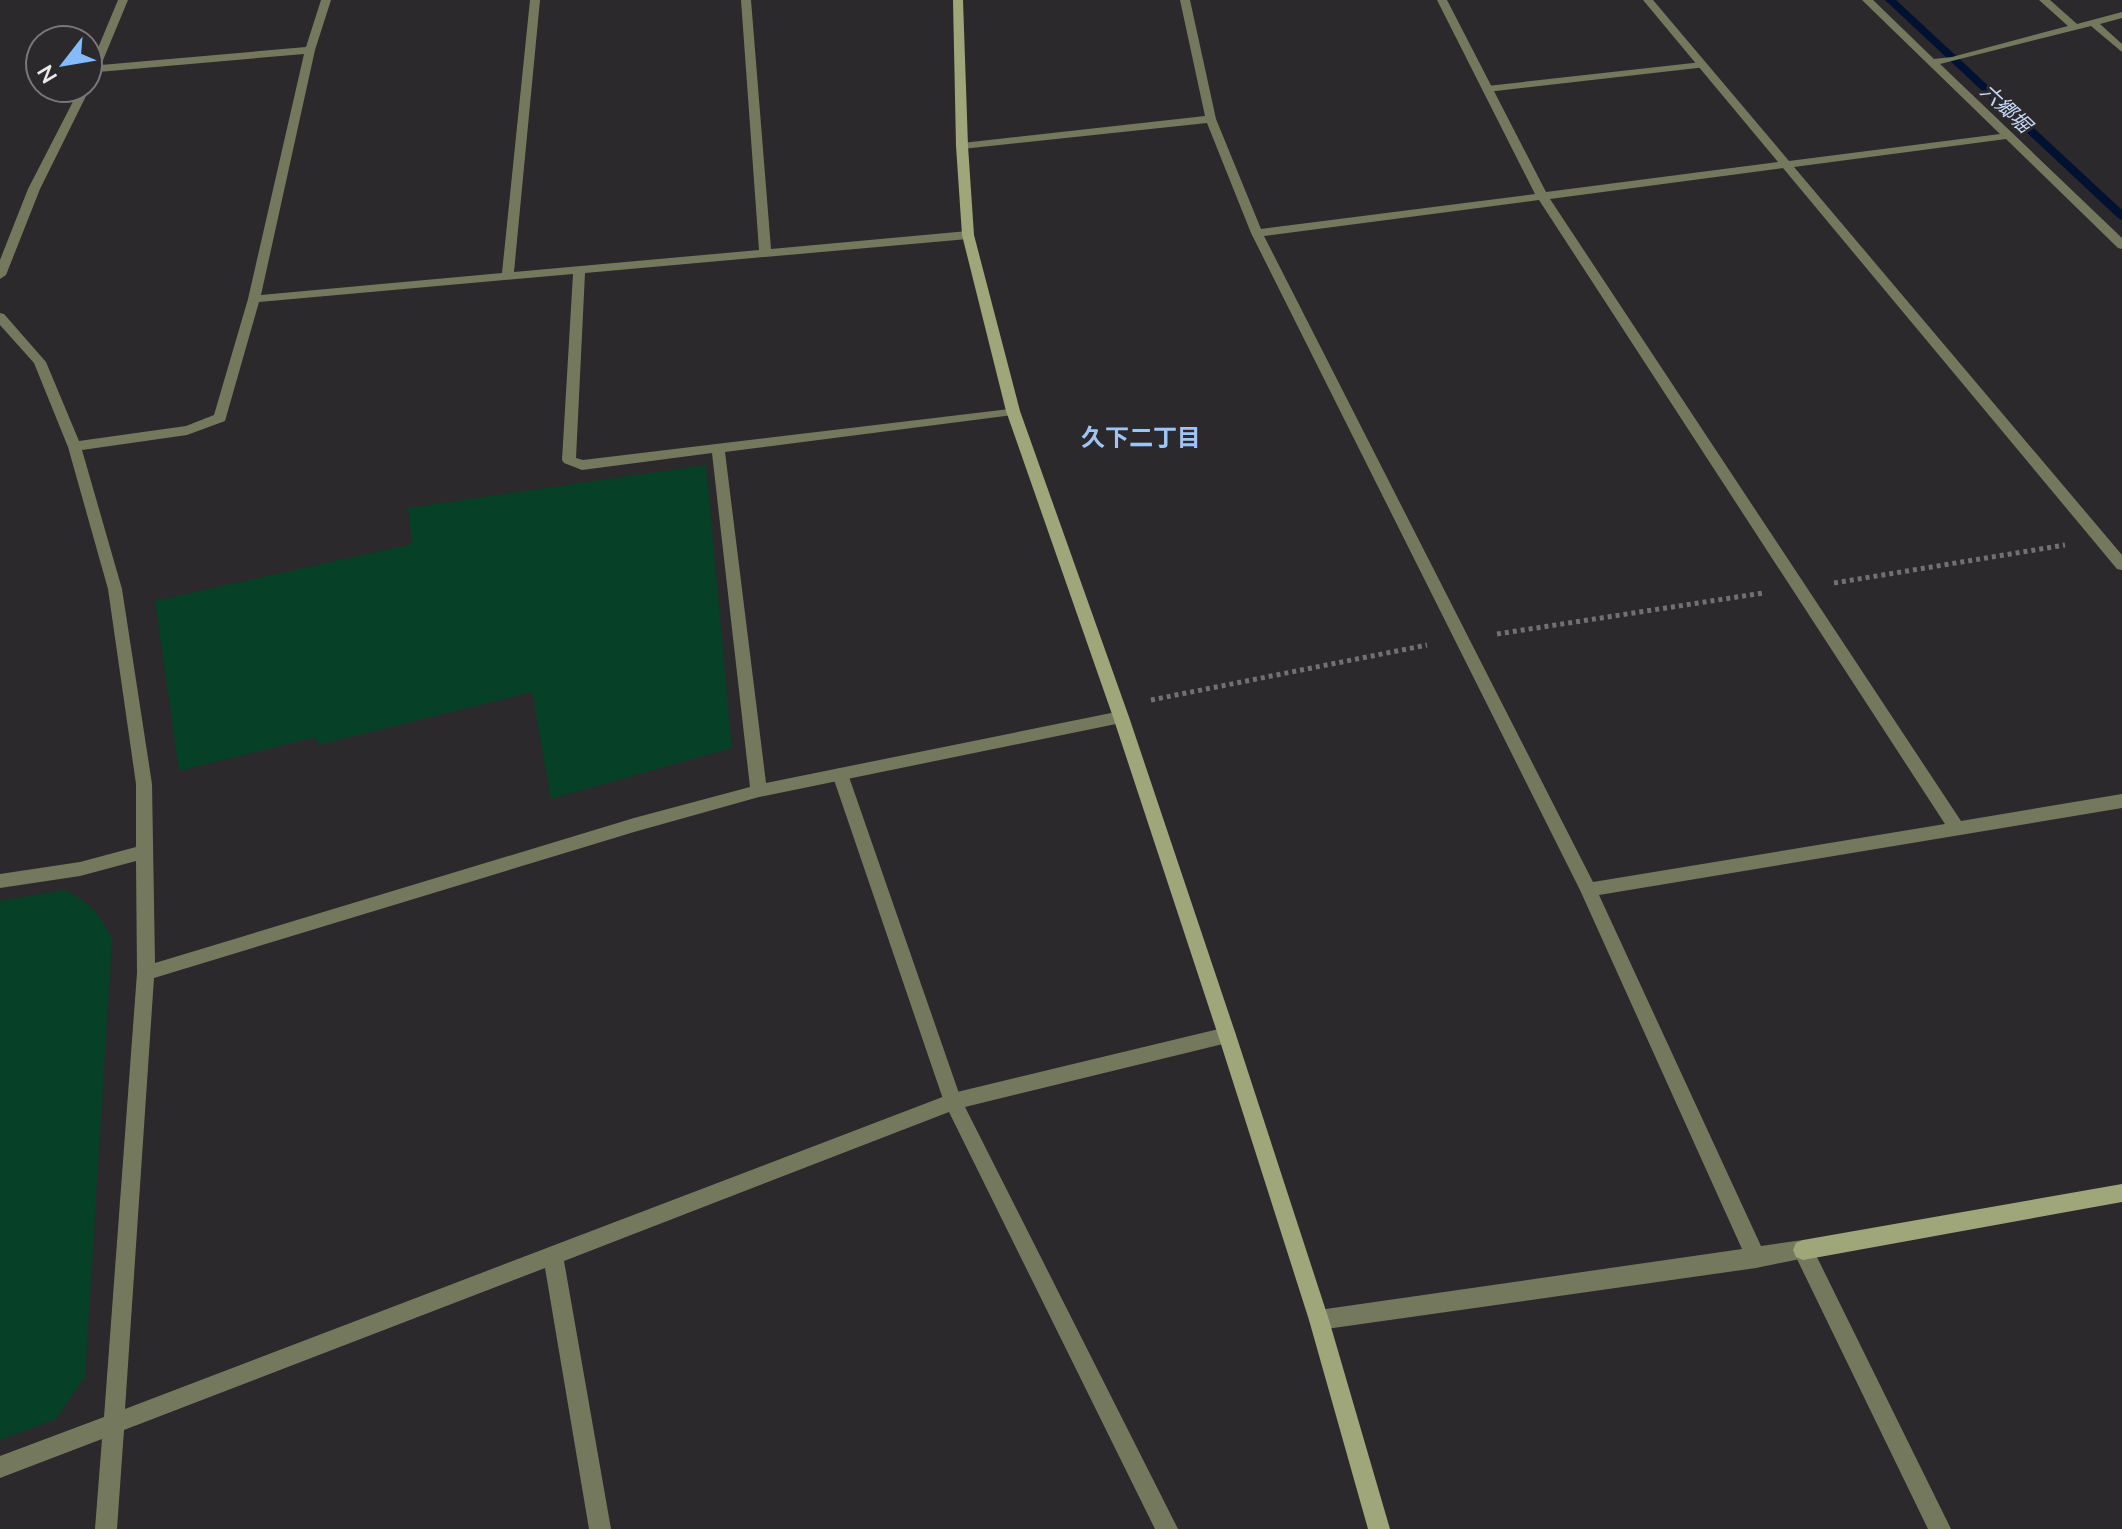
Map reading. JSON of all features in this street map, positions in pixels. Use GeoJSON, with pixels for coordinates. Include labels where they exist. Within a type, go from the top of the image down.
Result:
{"type":"FeatureCollection","features":[{"type":"Feature","properties":{"kind":"street"},"geometry":{"type":"LineString","coordinates":[[104,47],[123,0]]}},
{"type":"Feature","properties":{"kind":"street"},"geometry":{"type":"LineString","coordinates":[[75,447],[102,438],[203,428],[220,418],[254,299],[310,50],[326,0]]}},
{"type":"Feature","properties":{"kind":"street"},"geometry":{"type":"LineString","coordinates":[[508,275],[535,0]]}},
{"type":"Feature","properties":{"kind":"street"},"geometry":{"type":"LineString","coordinates":[[746,0],[765,252]]}},
{"type":"Feature","properties":{"kind":"street"},"geometry":{"type":"LineString","coordinates":[[958,0],[968,235],[1013,411],[1121,717],[1227,1035],[1319,1320],[1379,1529]]}},
{"type":"Feature","properties":{"kind":"street"},"geometry":{"type":"LineString","coordinates":[[1185,0],[1211,119],[1257,233],[1588,890],[1756,1258]]}},
{"type":"Feature","properties":{"kind":"street"},"geometry":{"type":"LineString","coordinates":[[1442,0],[1542,195],[1957,828]]}},
{"type":"Feature","properties":{"kind":"street"},"geometry":{"type":"LineString","coordinates":[[1648,0],[2122,565]]}},
{"type":"Feature","properties":{"kind":"street"},"geometry":{"type":"LineString","coordinates":[[1867,0],[2122,245]]}},
{"type":"Feature","properties":{"kind":"street"},"geometry":{"type":"LineString","coordinates":[[2044,0],[2076,28]]}},
{"type":"Feature","properties":{"kind":"street"},"geometry":{"type":"LineString","coordinates":[[1932,62],[2122,15]]}},
{"type":"Feature","properties":{"kind":"street"},"geometry":{"type":"LineString","coordinates":[[2093,23],[2122,49]]}},
{"type":"Feature","properties":{"kind":"street"},"geometry":{"type":"LineString","coordinates":[[104,68],[310,50]]}},
{"type":"Feature","properties":{"kind":"street"},"geometry":{"type":"LineString","coordinates":[[1487,89],[1702,65]]}},
{"type":"Feature","properties":{"kind":"street"},"geometry":{"type":"LineString","coordinates":[[0,275],[34,189],[77,104]]}},
{"type":"Feature","properties":{"kind":"street"},"geometry":{"type":"LineString","coordinates":[[962,146],[1211,119]]}},
{"type":"Feature","properties":{"kind":"street"},"geometry":{"type":"LineString","coordinates":[[1257,233],[2007,136]]}},
{"type":"Feature","properties":{"kind":"street"},"geometry":{"type":"LineString","coordinates":[[254,299],[968,235]]}},
{"type":"Feature","properties":{"kind":"street"},"geometry":{"type":"LineString","coordinates":[[579,270],[569,460],[582,465],[1013,411]]}},
{"type":"Feature","properties":{"kind":"street"},"geometry":{"type":"LineString","coordinates":[[0,317],[40,362],[75,447],[115,589],[144,784],[146,973],[106,1529]]}},
{"type":"Feature","properties":{"kind":"street"},"geometry":{"type":"LineString","coordinates":[[718,449],[759,791]]}},
{"type":"Feature","properties":{"kind":"street"},"geometry":{"type":"LineString","coordinates":[[146,973],[634,825],[759,791],[1121,717]]}},
{"type":"Feature","properties":{"kind":"street"},"geometry":{"type":"LineString","coordinates":[[840,774],[953,1102],[1167,1529]]}},
{"type":"Feature","properties":{"kind":"street"},"geometry":{"type":"LineString","coordinates":[[1588,890],[2122,801]]}},
{"type":"Feature","properties":{"kind":"street"},"geometry":{"type":"LineString","coordinates":[[0,881],[80,869],[144,852]]}},
{"type":"Feature","properties":{"kind":"street"},"geometry":{"type":"LineString","coordinates":[[0,1467],[953,1102],[1227,1035]]}},
{"type":"Feature","properties":{"kind":"street"},"geometry":{"type":"LineString","coordinates":[[1319,1320],[1756,1258],[2122,1193]]}},
{"type":"Feature","properties":{"kind":"street"},"geometry":{"type":"LineString","coordinates":[[1803,1250],[1940,1529]]}},
{"type":"Feature","properties":{"kind":"street"},"geometry":{"type":"LineString","coordinates":[[553,1256],[600,1529]]}},
{"type":"Feature","properties":{"kind":"path"},"geometry":{"type":"LineString","coordinates":[[1824,585],[2066,545]]}},
{"type":"Feature","properties":{"kind":"path"},"geometry":{"type":"LineString","coordinates":[[1482,636],[1776,591]]}},
{"type":"Feature","properties":{"kind":"path"},"geometry":{"type":"LineString","coordinates":[[1151,700],[1439,642]]}},
{"type":"Feature","properties":{"kind":"green space"},"geometry":{"type":"Polygon","coordinates":[[[706,465],[732,748],[551,799],[532,692],[318,745],[316,737],[179,771],[155,601],[412,544],[408,508],[706,465]]]}},
{"type":"Feature","properties":{"kind":"green space"},"geometry":{"type":"Polygon","coordinates":[[[65,890],[93,910],[112,939],[85,1377],[56,1419],[0,1440],[0,901],[65,890]]]}},
{"type":"Feature","properties":{"kind":"waterway","name":"六郷堀"},"geometry":{"type":"LineString","coordinates":[[1890,0],[2122,216]]}},
{"type":"Feature","properties":{"kind":"district","name":"久下二丁目"},"geometry":{"type":"Point","coordinates":[1141,438]}}]}
